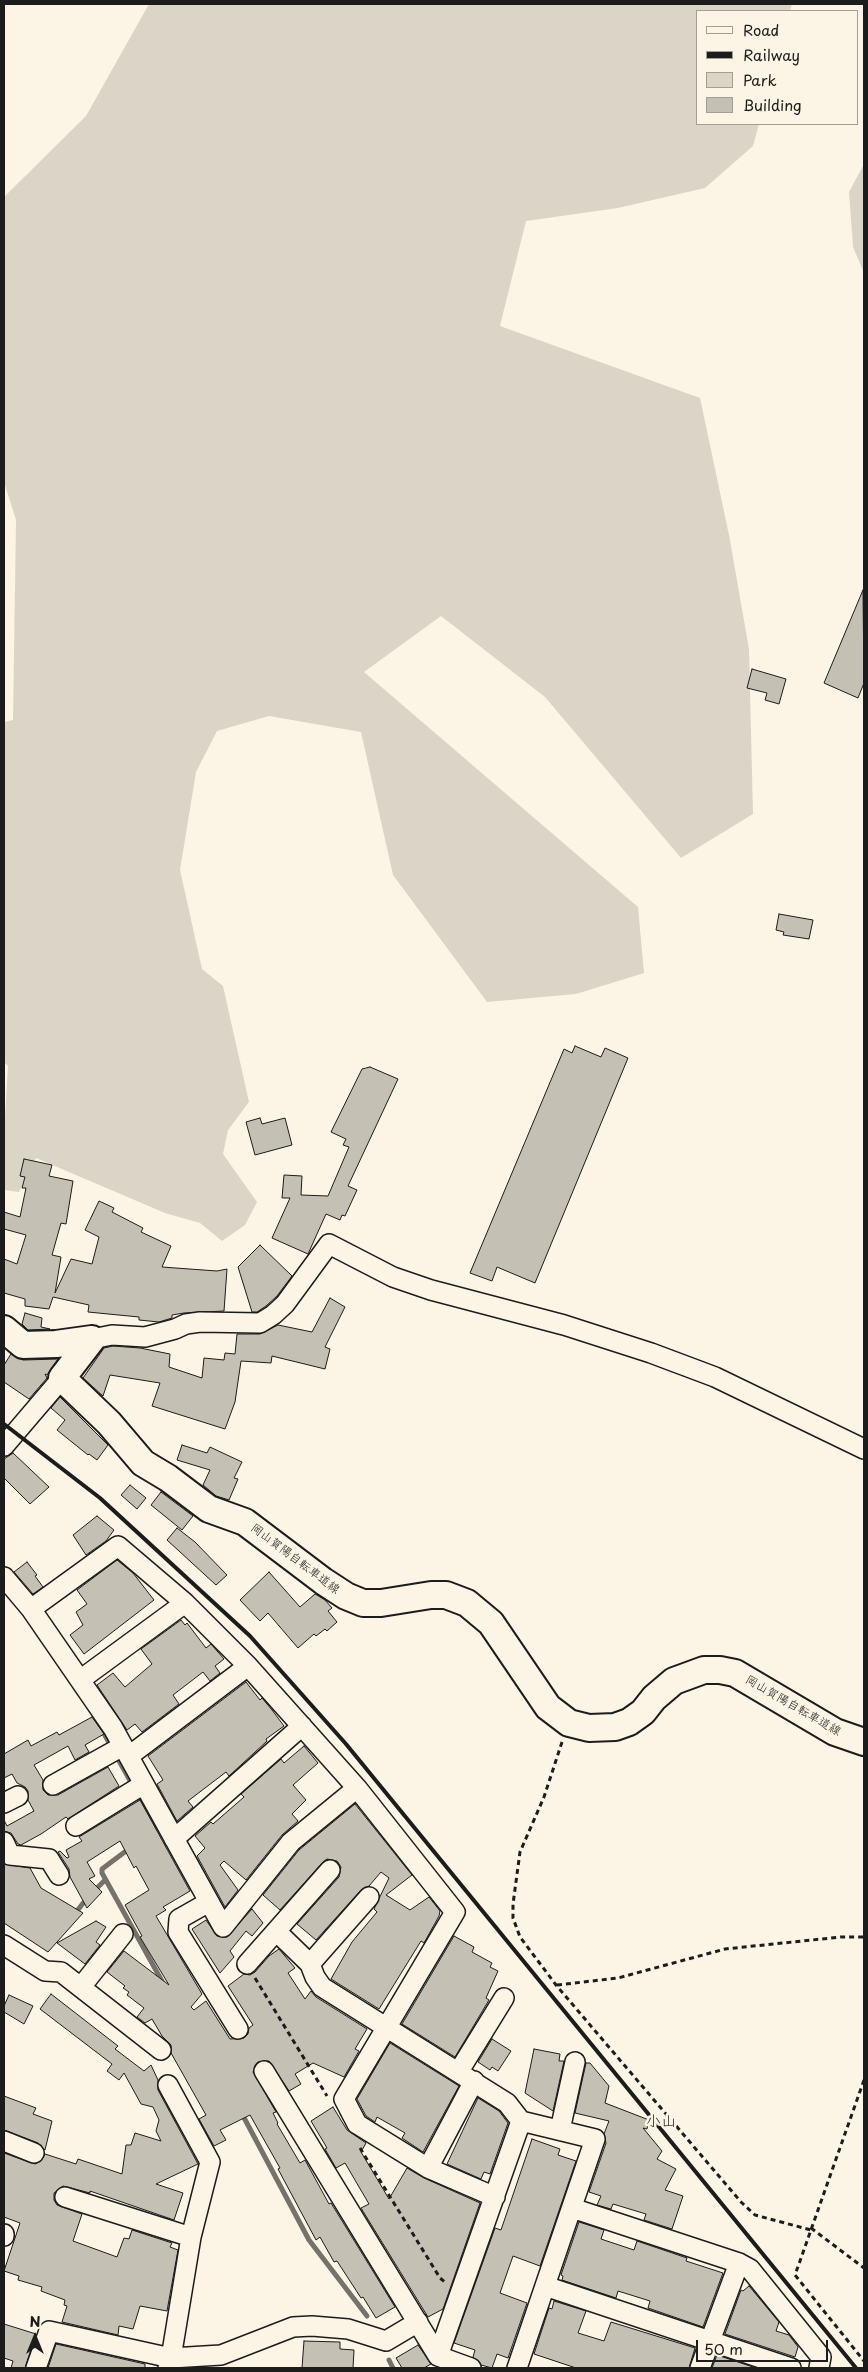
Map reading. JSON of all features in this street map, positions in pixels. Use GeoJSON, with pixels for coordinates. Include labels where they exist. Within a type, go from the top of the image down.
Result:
{"type":"FeatureCollection","features":[{"type":"Feature","properties":{"kind":"main road"},"geometry":{"type":"LineString","coordinates":[[4,1329],[23,1345],[56,1344],[92,1339]]}},
{"type":"Feature","properties":{"kind":"main road"},"geometry":{"type":"LineString","coordinates":[[62,1378],[92,1339]]}},
{"type":"Feature","properties":{"kind":"main road","name":"岡山賀陽自転車道線"},"geometry":{"type":"LineString","coordinates":[[62,1378],[109,1423],[143,1463],[168,1478],[209,1509],[245,1522],[346,1596],[362,1603],[381,1603],[439,1595],[467,1602],[490,1622],[548,1707],[569,1722],[589,1728],[615,1727],[629,1722],[643,1712],[654,1698],[674,1681],[697,1672],[720,1670],[735,1673],[752,1682],[834,1732],[864,1742]]}},
{"type":"Feature","properties":{"kind":"street"},"geometry":{"type":"LineString","coordinates":[[92,1339],[112,1335],[145,1337],[186,1324],[200,1322],[260,1323],[285,1304],[329,1244],[393,1277],[430,1290],[564,1324],[651,1353],[715,1378],[864,1449]]}},
{"type":"Feature","properties":{"kind":"street"},"geometry":{"type":"LineString","coordinates":[[5,1440],[62,1378]]}},
{"type":"Feature","properties":{"kind":"street"},"geometry":{"type":"LineString","coordinates":[[31,1609],[118,1546],[185,1603],[248,1666],[357,1788],[455,1912],[344,2099],[357,2124],[428,2168],[495,2197]]}},
{"type":"Feature","properties":{"kind":"street"},"geometry":{"type":"LineString","coordinates":[[4,1576],[31,1609],[80,1680],[120,1751],[138,1788],[174,1839],[223,1927],[291,1842],[357,1788]]}},
{"type":"Feature","properties":{"kind":"street"},"geometry":{"type":"LineString","coordinates":[[80,1680],[185,1603]]}},
{"type":"Feature","properties":{"kind":"street"},"geometry":{"type":"LineString","coordinates":[[53,1785],[120,1751],[248,1666]]}},
{"type":"Feature","properties":{"kind":"street"},"geometry":{"type":"LineString","coordinates":[[174,1839],[302,1726]]}},
{"type":"Feature","properties":{"kind":"street"},"geometry":{"type":"LineString","coordinates":[[76,1826],[138,1788]]}},
{"type":"Feature","properties":{"kind":"street"},"geometry":{"type":"LineString","coordinates":[[4,1842],[10,1855],[49,1859],[59,1875]]}},
{"type":"Feature","properties":{"kind":"street"},"geometry":{"type":"LineString","coordinates":[[247,1964],[278,1932],[330,1870]]}},
{"type":"Feature","properties":{"kind":"street"},"geometry":{"type":"LineString","coordinates":[[310,1964],[369,1897]]}},
{"type":"Feature","properties":{"kind":"street"},"geometry":{"type":"LineString","coordinates":[[210,1902],[179,1919],[178,1932],[238,2029]]}},
{"type":"Feature","properties":{"kind":"street"},"geometry":{"type":"LineString","coordinates":[[278,1932],[310,1964],[315,1977],[322,1987],[467,2076],[507,2103],[521,2121],[595,2139],[517,2368]]}},
{"type":"Feature","properties":{"kind":"street"},"geometry":{"type":"LineString","coordinates":[[81,1987],[123,1934]]}},
{"type":"Feature","properties":{"kind":"street"},"geometry":{"type":"LineString","coordinates":[[4,1945],[45,1971],[61,1972],[161,2050]]}},
{"type":"Feature","properties":{"kind":"street"},"geometry":{"type":"LineString","coordinates":[[428,2168],[467,2076],[504,1998]]}},
{"type":"Feature","properties":{"kind":"street"},"geometry":{"type":"LineString","coordinates":[[560,2130],[575,2062]]}},
{"type":"Feature","properties":{"kind":"street"},"geometry":{"type":"LineString","coordinates":[[264,2071],[438,2356],[471,2368]]}},
{"type":"Feature","properties":{"kind":"street"},"geometry":{"type":"LineString","coordinates":[[168,2085],[210,2162],[192,2237],[169,2363]]}},
{"type":"Feature","properties":{"kind":"street"},"geometry":{"type":"LineString","coordinates":[[438,2356],[521,2121]]}},
{"type":"Feature","properties":{"kind":"street"},"geometry":{"type":"LineString","coordinates":[[4,2141],[34,2154]]}},
{"type":"Feature","properties":{"kind":"street"},"geometry":{"type":"LineString","coordinates":[[65,2197],[192,2237]]}},
{"type":"Feature","properties":{"kind":"street"},"geometry":{"type":"LineString","coordinates":[[572,2208],[739,2263],[750,2269],[821,2357],[819,2368]]}},
{"type":"Feature","properties":{"kind":"street"},"geometry":{"type":"LineString","coordinates":[[700,2368],[739,2263]]}},
{"type":"Feature","properties":{"kind":"street"},"geometry":{"type":"LineString","coordinates":[[545,2286],[791,2368]]}},
{"type":"Feature","properties":{"kind":"street"},"geometry":{"type":"LineString","coordinates":[[36,2368],[49,2331],[169,2363],[221,2355],[293,2327],[348,2329],[386,2341],[418,2322]]}},
{"type":"Feature","properties":{"kind":"path"},"geometry":{"type":"LineString","coordinates":[[562,1740],[544,1797],[520,1852],[513,1904],[513,1918],[520,1937],[556,1985],[741,2202],[755,2215],[811,2229],[864,2268]]}},
{"type":"Feature","properties":{"kind":"path"},"geometry":{"type":"LineString","coordinates":[[556,1985],[618,1978],[725,1949],[841,1937],[864,1938]]}},
{"type":"Feature","properties":{"kind":"path"},"geometry":{"type":"LineString","coordinates":[[864,2080],[795,2275],[864,2361]]}},
{"type":"Feature","properties":{"kind":"green space"},"geometry":{"type":"Polygon","coordinates":[[[149,4],[792,4],[790,10],[696,10],[696,125],[759,125],[753,146],[705,188],[618,208],[526,221],[500,326],[700,398],[729,535],[749,649],[753,814],[681,858],[545,697],[441,616],[364,672],[638,907],[644,973],[576,994],[487,1002],[393,875],[361,732],[269,716],[217,731],[196,772],[180,870],[202,969],[223,986],[249,1102],[228,1130],[223,1154],[257,1202],[245,1225],[222,1241],[200,1223],[165,1213],[36,1158],[19,1192],[4,1190],[4,1134],[8,1066],[4,1062],[4,722],[13,720],[16,520],[4,482],[4,197],[86,116],[149,4]]]}},
{"type":"Feature","properties":{"kind":"green space"},"geometry":{"type":"Polygon","coordinates":[[[864,164],[864,273],[853,247],[849,192],[864,164]]]}},
{"type":"Feature","properties":{"kind":"building"},"geometry":{"type":"Polygon","coordinates":[[[863,590],[864,683],[858,698],[824,683],[863,590]]]}},
{"type":"Feature","properties":{"kind":"building"},"geometry":{"type":"Polygon","coordinates":[[[752,669],[786,679],[779,704],[765,700],[767,693],[747,688],[752,669]]]}},
{"type":"Feature","properties":{"kind":"building"},"geometry":{"type":"Polygon","coordinates":[[[779,914],[813,920],[809,939],[783,935],[784,932],[776,930],[779,914]]]}},
{"type":"Feature","properties":{"kind":"building"},"geometry":{"type":"Polygon","coordinates":[[[575,1046],[601,1057],[605,1048],[628,1058],[535,1283],[497,1267],[492,1281],[470,1273],[564,1049],[572,1053],[575,1046]]]}},
{"type":"Feature","properties":{"kind":"building"},"geometry":{"type":"Polygon","coordinates":[[[370,1067],[398,1079],[348,1186],[357,1190],[345,1216],[342,1215],[340,1220],[326,1214],[308,1254],[272,1238],[290,1198],[282,1198],[284,1175],[302,1176],[301,1195],[328,1196],[349,1147],[343,1145],[346,1139],[331,1132],[362,1069],[370,1067]]]}},
{"type":"Feature","properties":{"kind":"building"},"geometry":{"type":"Polygon","coordinates":[[[260,1118],[262,1124],[285,1118],[292,1145],[255,1155],[246,1122],[260,1118]]]}},
{"type":"Feature","properties":{"kind":"building"},"geometry":{"type":"Polygon","coordinates":[[[24,1159],[52,1165],[49,1176],[73,1181],[66,1224],[61,1223],[52,1255],[61,1257],[55,1293],[71,1259],[92,1264],[99,1237],[85,1230],[99,1201],[114,1208],[112,1212],[143,1228],[141,1232],[171,1246],[162,1267],[217,1271],[227,1269],[224,1311],[172,1315],[172,1318],[159,1322],[139,1320],[139,1317],[88,1312],[89,1305],[53,1297],[49,1309],[25,1306],[25,1299],[4,1293],[4,1259],[17,1264],[26,1235],[4,1229],[4,1212],[20,1217],[26,1188],[22,1188],[25,1177],[20,1176],[24,1159]]]}},
{"type":"Feature","properties":{"kind":"building"},"geometry":{"type":"Polygon","coordinates":[[[260,1245],[292,1276],[277,1296],[266,1306],[257,1312],[252,1312],[238,1267],[260,1245]]]}},
{"type":"Feature","properties":{"kind":"building"},"geometry":{"type":"Polygon","coordinates":[[[330,1298],[345,1307],[325,1347],[330,1349],[325,1369],[272,1356],[271,1363],[241,1361],[235,1402],[225,1429],[152,1406],[160,1383],[110,1375],[103,1396],[83,1378],[104,1348],[113,1346],[140,1348],[170,1354],[169,1367],[202,1378],[204,1358],[224,1360],[225,1353],[235,1354],[237,1334],[260,1334],[278,1325],[312,1332],[330,1298]]]}},
{"type":"Feature","properties":{"kind":"building"},"geometry":{"type":"Polygon","coordinates":[[[25,1313],[42,1318],[41,1327],[50,1329],[28,1330],[22,1324],[25,1313]]]}},
{"type":"Feature","properties":{"kind":"building"},"geometry":{"type":"Polygon","coordinates":[[[11,1354],[23,1360],[58,1359],[47,1375],[45,1374],[47,1378],[29,1399],[4,1382],[4,1365],[11,1354]]]}},
{"type":"Feature","properties":{"kind":"building"},"geometry":{"type":"Polygon","coordinates":[[[60,1397],[108,1445],[97,1460],[57,1430],[65,1420],[51,1408],[60,1397]]]}},
{"type":"Feature","properties":{"kind":"building"},"geometry":{"type":"Polygon","coordinates":[[[182,1445],[207,1453],[210,1447],[242,1462],[234,1478],[238,1479],[229,1500],[216,1496],[203,1485],[210,1470],[177,1460],[182,1445]]]}},
{"type":"Feature","properties":{"kind":"building"},"geometry":{"type":"Polygon","coordinates":[[[13,1453],[49,1487],[30,1504],[4,1478],[4,1459],[13,1453]]]}},
{"type":"Feature","properties":{"kind":"building"},"geometry":{"type":"Polygon","coordinates":[[[130,1485],[146,1498],[137,1509],[121,1495],[130,1485]]]}},
{"type":"Feature","properties":{"kind":"building"},"geometry":{"type":"Polygon","coordinates":[[[161,1492],[193,1516],[182,1530],[151,1505],[161,1492]]]}},
{"type":"Feature","properties":{"kind":"building"},"geometry":{"type":"Polygon","coordinates":[[[97,1516],[114,1530],[106,1541],[86,1555],[73,1535],[97,1516]]]}},
{"type":"Feature","properties":{"kind":"building"},"geometry":{"type":"Polygon","coordinates":[[[177,1528],[195,1542],[227,1575],[216,1585],[167,1540],[177,1528]]]}},
{"type":"Feature","properties":{"kind":"building"},"geometry":{"type":"Polygon","coordinates":[[[117,1560],[133,1573],[154,1600],[84,1654],[70,1635],[83,1625],[76,1612],[87,1604],[77,1590],[117,1560]]]}},
{"type":"Feature","properties":{"kind":"building"},"geometry":{"type":"Polygon","coordinates":[[[27,1562],[43,1587],[33,1594],[14,1572],[27,1562]]]}},
{"type":"Feature","properties":{"kind":"building"},"geometry":{"type":"Polygon","coordinates":[[[269,1572],[300,1607],[315,1594],[325,1600],[332,1608],[328,1611],[337,1622],[327,1631],[325,1629],[316,1636],[314,1634],[298,1648],[268,1613],[260,1621],[240,1600],[269,1572]]]}},
{"type":"Feature","properties":{"kind":"building"},"geometry":{"type":"Polygon","coordinates":[[[181,1620],[185,1625],[187,1623],[206,1648],[211,1644],[224,1659],[215,1666],[220,1673],[210,1681],[203,1672],[173,1695],[179,1704],[142,1732],[135,1724],[127,1730],[97,1685],[113,1673],[125,1687],[152,1664],[141,1649],[181,1620]]]}},
{"type":"Feature","properties":{"kind":"building"},"geometry":{"type":"Polygon","coordinates":[[[246,1682],[260,1700],[262,1698],[284,1726],[266,1739],[267,1741],[229,1776],[226,1772],[188,1801],[193,1807],[177,1821],[157,1784],[163,1780],[148,1756],[246,1682]]]}},
{"type":"Feature","properties":{"kind":"building"},"geometry":{"type":"Polygon","coordinates":[[[92,1717],[104,1734],[85,1745],[89,1752],[75,1760],[68,1746],[34,1765],[43,1780],[43,1790],[48,1795],[58,1795],[108,1767],[119,1786],[68,1819],[66,1817],[41,1834],[21,1845],[18,1844],[11,1833],[4,1831],[4,1820],[7,1826],[34,1811],[28,1800],[28,1791],[25,1787],[17,1783],[12,1774],[4,1778],[4,1754],[28,1740],[31,1746],[57,1732],[59,1735],[92,1717]]]}},
{"type":"Feature","properties":{"kind":"building"},"geometry":{"type":"Polygon","coordinates":[[[304,1746],[318,1763],[293,1785],[306,1800],[292,1814],[298,1821],[282,1835],[246,1880],[224,1861],[220,1865],[238,1890],[225,1907],[197,1856],[205,1848],[195,1836],[211,1822],[213,1824],[244,1797],[241,1794],[281,1759],[284,1763],[304,1746]]]}},
{"type":"Feature","properties":{"kind":"building"},"geometry":{"type":"Polygon","coordinates":[[[140,1800],[190,1891],[163,1907],[166,1910],[156,1916],[202,1994],[191,2007],[194,2010],[206,2001],[230,2039],[244,2038],[248,2034],[249,2028],[253,2025],[228,1986],[244,1974],[250,1975],[255,1972],[269,1956],[279,1949],[295,1968],[288,1973],[305,1999],[311,1991],[316,1997],[367,2029],[355,2049],[359,2051],[344,2077],[313,2063],[295,2074],[301,2084],[289,2091],[269,2061],[258,2062],[253,2072],[276,2112],[273,2113],[277,2124],[300,2163],[305,2160],[329,2204],[331,2203],[395,2307],[376,2318],[337,2261],[334,2262],[320,2237],[316,2240],[278,2169],[280,2168],[250,2115],[220,2130],[226,2140],[214,2146],[199,2119],[206,2115],[171,2053],[171,2045],[162,2036],[152,2019],[145,2023],[137,2017],[144,2008],[127,1995],[129,1992],[123,1988],[125,1986],[107,1972],[124,1951],[169,1985],[140,1937],[142,1936],[125,1905],[149,1890],[136,1866],[134,1868],[120,1841],[87,1862],[95,1876],[89,1879],[102,1892],[87,1908],[70,1877],[69,1869],[58,1852],[60,1851],[67,1858],[69,1857],[66,1850],[82,1841],[79,1837],[140,1800]]]}},
{"type":"Feature","properties":{"kind":"building"},"geometry":{"type":"Polygon","coordinates":[[[355,1804],[412,1875],[386,1895],[410,1910],[429,1897],[440,1911],[424,1943],[421,1941],[379,2009],[331,1979],[352,1942],[377,1912],[374,1909],[389,1878],[381,1872],[369,1886],[361,1890],[316,1940],[297,1924],[339,1877],[341,1867],[337,1861],[327,1859],[322,1863],[280,1910],[263,1895],[299,1850],[355,1804]]]}},
{"type":"Feature","properties":{"kind":"building"},"geometry":{"type":"Polygon","coordinates":[[[4,1864],[30,1868],[41,1888],[83,1913],[48,1952],[4,1923],[4,1864]]]}},
{"type":"Feature","properties":{"kind":"building"},"geometry":{"type":"Polygon","coordinates":[[[252,1909],[263,1923],[252,1936],[246,1931],[230,1951],[234,1957],[220,1973],[192,1929],[206,1920],[217,1936],[227,1937],[252,1909]]]}},
{"type":"Feature","properties":{"kind":"building"},"geometry":{"type":"Polygon","coordinates":[[[96,1921],[106,1927],[96,1942],[100,1945],[85,1964],[57,1943],[96,1921]]]}},
{"type":"Feature","properties":{"kind":"building"},"geometry":{"type":"Polygon","coordinates":[[[454,1936],[474,1947],[472,1952],[492,1963],[490,1967],[498,1971],[486,1998],[489,2000],[455,2057],[402,2024],[454,1936]]]}},
{"type":"Feature","properties":{"kind":"building"},"geometry":{"type":"Polygon","coordinates":[[[51,1994],[118,2046],[115,2049],[144,2071],[151,2065],[158,2080],[158,2090],[198,2164],[156,2184],[183,2193],[174,2220],[90,2191],[90,2193],[63,2186],[54,2193],[54,2200],[57,2205],[82,2214],[73,2241],[117,2257],[124,2238],[129,2239],[132,2230],[172,2243],[170,2247],[178,2250],[167,2311],[140,2306],[133,2329],[119,2326],[118,2335],[62,2322],[67,2306],[64,2305],[65,2300],[41,2291],[42,2287],[18,2280],[19,2276],[4,2271],[20,2223],[4,2217],[4,2153],[35,2164],[41,2161],[45,2154],[76,2164],[78,2159],[122,2174],[126,2145],[131,2145],[135,2133],[161,2141],[156,2131],[159,2120],[153,2107],[141,2104],[124,2073],[119,2080],[107,2071],[112,2064],[40,2009],[51,1994]]]}},
{"type":"Feature","properties":{"kind":"building"},"geometry":{"type":"Polygon","coordinates":[[[9,1995],[33,2006],[24,2024],[4,2012],[4,2006],[9,1995]]]}},
{"type":"Feature","properties":{"kind":"building"},"geometry":{"type":"Polygon","coordinates":[[[492,2039],[511,2051],[498,2071],[492,2067],[490,2070],[478,2062],[492,2039]]]}},
{"type":"Feature","properties":{"kind":"building"},"geometry":{"type":"Polygon","coordinates":[[[390,2043],[459,2086],[423,2152],[402,2138],[405,2133],[377,2117],[375,2122],[366,2116],[357,2099],[390,2043]]]}},
{"type":"Feature","properties":{"kind":"building"},"geometry":{"type":"Polygon","coordinates":[[[534,2049],[560,2054],[559,2061],[564,2061],[553,2111],[525,2093],[534,2049]]]}},
{"type":"Feature","properties":{"kind":"building"},"geometry":{"type":"Polygon","coordinates":[[[586,2063],[590,2063],[609,2086],[605,2103],[649,2120],[647,2129],[643,2128],[662,2151],[657,2159],[676,2169],[665,2190],[683,2196],[672,2229],[644,2220],[646,2214],[613,2204],[611,2209],[597,2205],[601,2196],[589,2192],[606,2143],[604,2134],[609,2121],[575,2113],[586,2063]]]}},
{"type":"Feature","properties":{"kind":"building"},"geometry":{"type":"Polygon","coordinates":[[[4,2096],[36,2108],[33,2114],[52,2121],[45,2150],[38,2143],[4,2130],[4,2096]]]}},
{"type":"Feature","properties":{"kind":"building"},"geometry":{"type":"Polygon","coordinates":[[[478,2098],[499,2111],[508,2123],[490,2174],[484,2172],[481,2179],[447,2164],[478,2098]]]}},
{"type":"Feature","properties":{"kind":"building"},"geometry":{"type":"Polygon","coordinates":[[[333,2107],[347,2130],[366,2143],[361,2152],[389,2199],[407,2168],[424,2178],[480,2203],[443,2309],[428,2317],[361,2208],[369,2204],[345,2163],[336,2168],[311,2121],[333,2107]]]}},
{"type":"Feature","properties":{"kind":"building"},"geometry":{"type":"Polygon","coordinates":[[[532,2139],[560,2149],[558,2155],[576,2161],[540,2266],[513,2256],[500,2293],[527,2303],[508,2358],[497,2354],[492,2368],[481,2365],[473,2357],[475,2350],[454,2343],[495,2228],[501,2230],[532,2139]]]}},
{"type":"Feature","properties":{"kind":"building"},"geometry":{"type":"Polygon","coordinates":[[[579,2222],[604,2230],[601,2239],[634,2250],[637,2241],[687,2258],[686,2261],[723,2273],[703,2327],[648,2308],[650,2301],[618,2291],[616,2298],[562,2280],[563,2276],[561,2275],[579,2222]]]}},
{"type":"Feature","properties":{"kind":"building"},"geometry":{"type":"Polygon","coordinates":[[[749,2286],[779,2322],[776,2331],[789,2335],[798,2347],[795,2357],[725,2334],[741,2290],[743,2291],[749,2286]]]}},
{"type":"Feature","properties":{"kind":"building"},"geometry":{"type":"Polygon","coordinates":[[[554,2301],[586,2311],[578,2333],[604,2341],[611,2322],[695,2348],[689,2368],[576,2368],[534,2354],[549,2308],[552,2309],[554,2301]]]}},
{"type":"Feature","properties":{"kind":"building"},"geometry":{"type":"Polygon","coordinates":[[[4,2324],[36,2334],[25,2368],[11,2368],[13,2361],[4,2358],[4,2324]]]}},
{"type":"Feature","properties":{"kind":"building"},"geometry":{"type":"Polygon","coordinates":[[[304,2341],[340,2342],[340,2349],[354,2350],[353,2368],[302,2368],[304,2341]]]}},
{"type":"Feature","properties":{"kind":"building"},"geometry":{"type":"Polygon","coordinates":[[[56,2344],[145,2364],[145,2368],[48,2368],[56,2344]]]}},
{"type":"Feature","properties":{"kind":"building"},"geometry":{"type":"Polygon","coordinates":[[[418,2345],[431,2364],[424,2368],[402,2368],[396,2358],[418,2345]]]}},
{"type":"Feature","properties":{"kind":"building"},"geometry":{"type":"Polygon","coordinates":[[[717,2355],[756,2368],[712,2368],[717,2355]]]}},
{"type":"Feature","properties":{"kind":"waterway"},"geometry":{"type":"LineString","coordinates":[[97,1721],[133,1786]]}},
{"type":"Feature","properties":{"kind":"waterway"},"geometry":{"type":"LineString","coordinates":[[137,1793],[156,1828],[150,1832]]}},
{"type":"Feature","properties":{"kind":"waterway"},"geometry":{"type":"LineString","coordinates":[[130,1848],[102,1869],[102,1873],[163,1983]]}},
{"type":"Feature","properties":{"kind":"waterway"},"geometry":{"type":"LineString","coordinates":[[93,1892],[105,1880]]}},
{"type":"Feature","properties":{"kind":"waterway"},"geometry":{"type":"LineString","coordinates":[[74,1915],[87,1898]]}},
{"type":"Feature","properties":{"kind":"waterway"},"geometry":{"type":"LineString","coordinates":[[241,2112],[309,2240],[367,2316]]}},
{"type":"Feature","properties":{"kind":"waterway"},"geometry":{"type":"LineString","coordinates":[[389,2360],[393,2368]]}},
{"type":"Feature","properties":{"kind":"railway"},"geometry":{"type":"LineString","coordinates":[[4,1424],[100,1498],[250,1636],[346,1744],[856,2368]]}},
{"type":"Feature","properties":{"kind":"district","name":"小山"},"geometry":{"type":"Point","coordinates":[661,2122]}}]}
